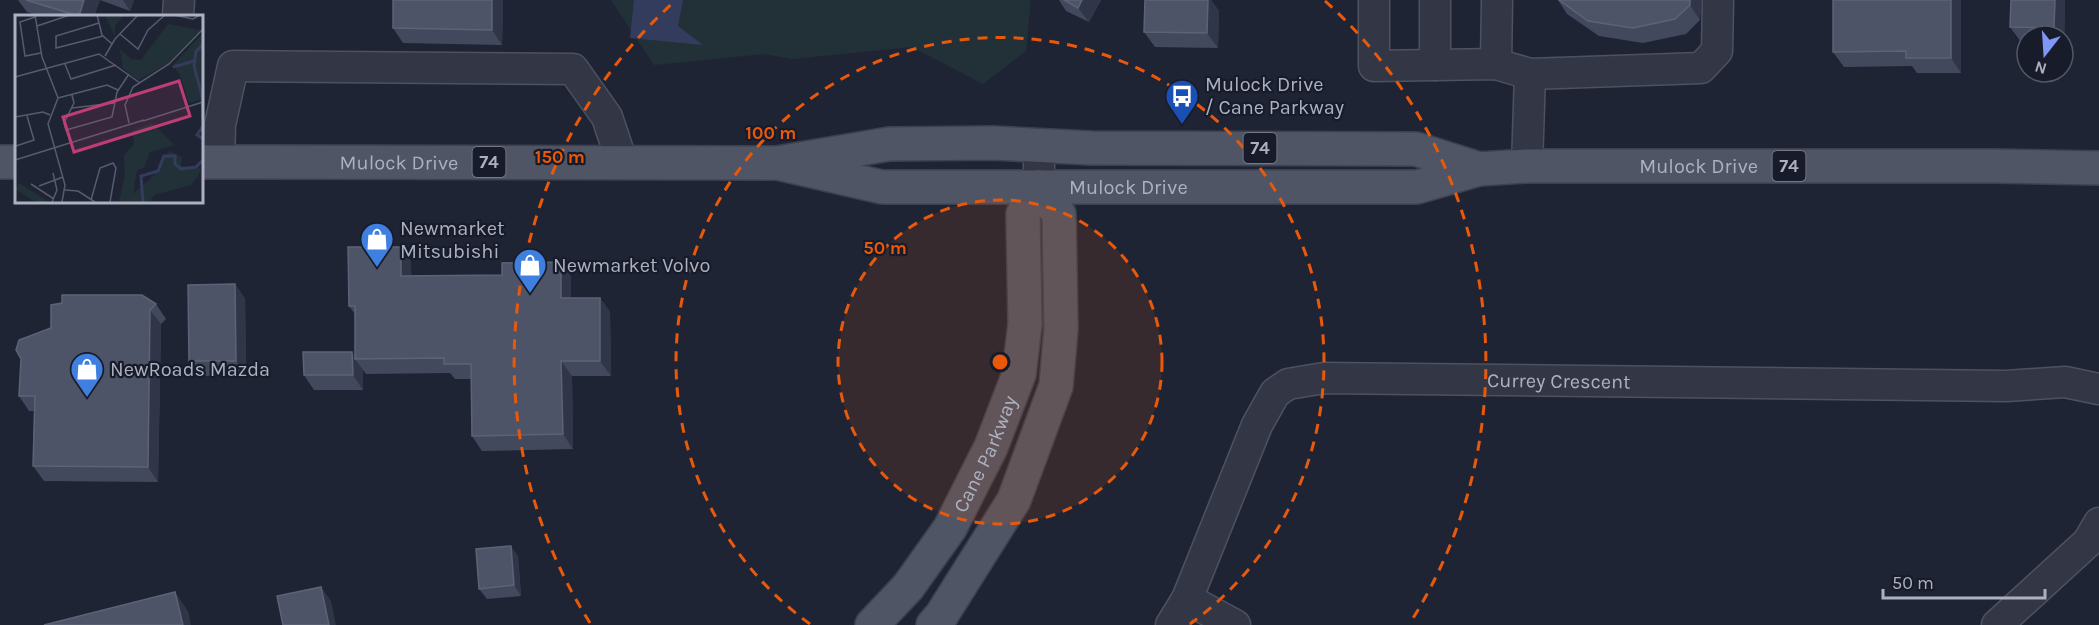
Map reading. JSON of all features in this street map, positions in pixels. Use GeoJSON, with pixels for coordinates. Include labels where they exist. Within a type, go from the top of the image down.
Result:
{"type":"FeatureCollection","features":[{"type":"Feature","properties":{"kind":"main road","name":"Mulock Drive"},"geometry":{"type":"LineString","coordinates":[[210,162],[777,163],[889,144],[993,143],[1091,148],[1416,149],[1479,169]]}},
{"type":"Feature","properties":{"kind":"main road","name":"Mulock Drive"},"geometry":{"type":"LineString","coordinates":[[777,163],[882,187],[1417,187],[1479,169],[1527,166],[2099,168]]}},
{"type":"Feature","properties":{"kind":"main road","name":"Cane Parkway"},"geometry":{"type":"LineString","coordinates":[[872,625],[908,587],[950,528],[991,447],[1018,374],[1025,324],[1023,214],[1039,187],[1059,214],[1061,328],[1056,386],[1014,500],[941,616],[933,625]]}},
{"type":"Feature","properties":{"kind":"street"},"geometry":{"type":"LineString","coordinates":[[178,15],[179,0]]}},
{"type":"Feature","properties":{"kind":"street"},"geometry":{"type":"LineString","coordinates":[[1374,0],[1374,66],[1496,64],[1530,74],[1701,68],[1717,51],[1719,0]]}},
{"type":"Feature","properties":{"kind":"street"},"geometry":{"type":"LineString","coordinates":[[1435,0],[1435,65]]}},
{"type":"Feature","properties":{"kind":"street"},"geometry":{"type":"LineString","coordinates":[[1496,64],[1497,0]]}},
{"type":"Feature","properties":{"kind":"street"},"geometry":{"type":"LineString","coordinates":[[210,162],[233,66],[573,69],[607,117],[622,162]]}},
{"type":"Feature","properties":{"kind":"street"},"geometry":{"type":"LineString","coordinates":[[1527,166],[1530,74]]}},
{"type":"Feature","properties":{"kind":"street"},"geometry":{"type":"LineString","coordinates":[[1039,146],[1039,187]]}},
{"type":"Feature","properties":{"kind":"street","name":"Currey Crescent"},"geometry":{"type":"LineString","coordinates":[[1171,625],[1187,599],[1257,425],[1275,393],[1288,384],[1324,378],[2006,386],[2065,382],[2099,389]]}},
{"type":"Feature","properties":{"kind":"street"},"geometry":{"type":"LineString","coordinates":[[1998,625],[2088,542],[2099,524]]}},
{"type":"Feature","properties":{"kind":"street"},"geometry":{"type":"LineString","coordinates":[[1187,599],[1235,625]]}},
{"type":"Feature","properties":{"kind":"shaded area"},"geometry":{"type":"Polygon","coordinates":[[[611,0],[1031,0],[1026,51],[983,84],[912,47],[792,59],[764,54],[654,65],[611,0]]]}},
{"type":"Feature","properties":{"kind":"water"},"geometry":{"type":"Polygon","coordinates":[[[634,0],[683,0],[678,26],[703,45],[630,38],[634,0]]]}},
{"type":"Feature","properties":{"kind":"building"},"geometry":{"type":"Polygon","coordinates":[[[26,0],[84,0],[79,15],[26,0]]]}},
{"type":"Feature","properties":{"kind":"building"},"geometry":{"type":"Polygon","coordinates":[[[393,0],[492,0],[492,30],[393,28],[393,0]]]}},
{"type":"Feature","properties":{"kind":"building"},"geometry":{"type":"Polygon","coordinates":[[[1064,0],[1082,0],[1078,8],[1064,0]]]}},
{"type":"Feature","properties":{"kind":"building"},"geometry":{"type":"Polygon","coordinates":[[[1145,0],[1208,0],[1207,33],[1144,32],[1145,0]]]}},
{"type":"Feature","properties":{"kind":"building"},"geometry":{"type":"Polygon","coordinates":[[[1559,0],[1690,0],[1690,5],[1675,19],[1633,28],[1588,21],[1559,0]]]}},
{"type":"Feature","properties":{"kind":"building"},"geometry":{"type":"Polygon","coordinates":[[[1833,0],[1951,0],[1951,58],[1906,58],[1906,51],[1833,52],[1833,0]]]}},
{"type":"Feature","properties":{"kind":"building"},"geometry":{"type":"Polygon","coordinates":[[[2011,0],[2055,0],[2054,24],[2015,24],[2015,27],[2010,27],[2011,0]]]}},
{"type":"Feature","properties":{"kind":"building"},"geometry":{"type":"Polygon","coordinates":[[[348,247],[401,247],[401,276],[502,275],[502,263],[561,262],[561,298],[600,298],[600,361],[561,361],[563,434],[472,436],[471,364],[444,364],[444,358],[355,359],[355,306],[349,306],[348,247]]]}},
{"type":"Feature","properties":{"kind":"building"},"geometry":{"type":"Polygon","coordinates":[[[235,284],[236,361],[189,361],[188,285],[235,284]]]}},
{"type":"Feature","properties":{"kind":"building","name":"NewRoads Mazda"},"geometry":{"type":"Polygon","coordinates":[[[62,295],[142,295],[156,304],[150,310],[148,467],[33,466],[35,396],[19,396],[21,359],[16,350],[19,340],[51,328],[51,305],[62,303],[62,295]]]}},
{"type":"Feature","properties":{"kind":"building"},"geometry":{"type":"Polygon","coordinates":[[[303,352],[352,352],[353,375],[304,375],[303,352]]]}},
{"type":"Feature","properties":{"kind":"building"},"geometry":{"type":"Polygon","coordinates":[[[511,546],[514,585],[479,589],[476,549],[511,546]]]}},
{"type":"Feature","properties":{"kind":"building"},"geometry":{"type":"Polygon","coordinates":[[[321,587],[329,625],[283,625],[277,596],[321,587]]]}},
{"type":"Feature","properties":{"kind":"building"},"geometry":{"type":"Polygon","coordinates":[[[175,592],[183,625],[44,625],[175,592]]]}},
{"type":"Feature","properties":{"kind":"place","name":"Mulock Drive / Cane Parkway"},"geometry":{"type":"Point","coordinates":[1182,125]}},
{"type":"Feature","properties":{"kind":"place","name":"Newmarket Mitsubishi"},"geometry":{"type":"Point","coordinates":[377,268]}},
{"type":"Feature","properties":{"kind":"place","name":"Newmarket Volvo"},"geometry":{"type":"Point","coordinates":[530,294]}},
{"type":"Feature","properties":{"kind":"place","name":"NewRoads Mazda"},"geometry":{"type":"Point","coordinates":[87,398]}}]}
